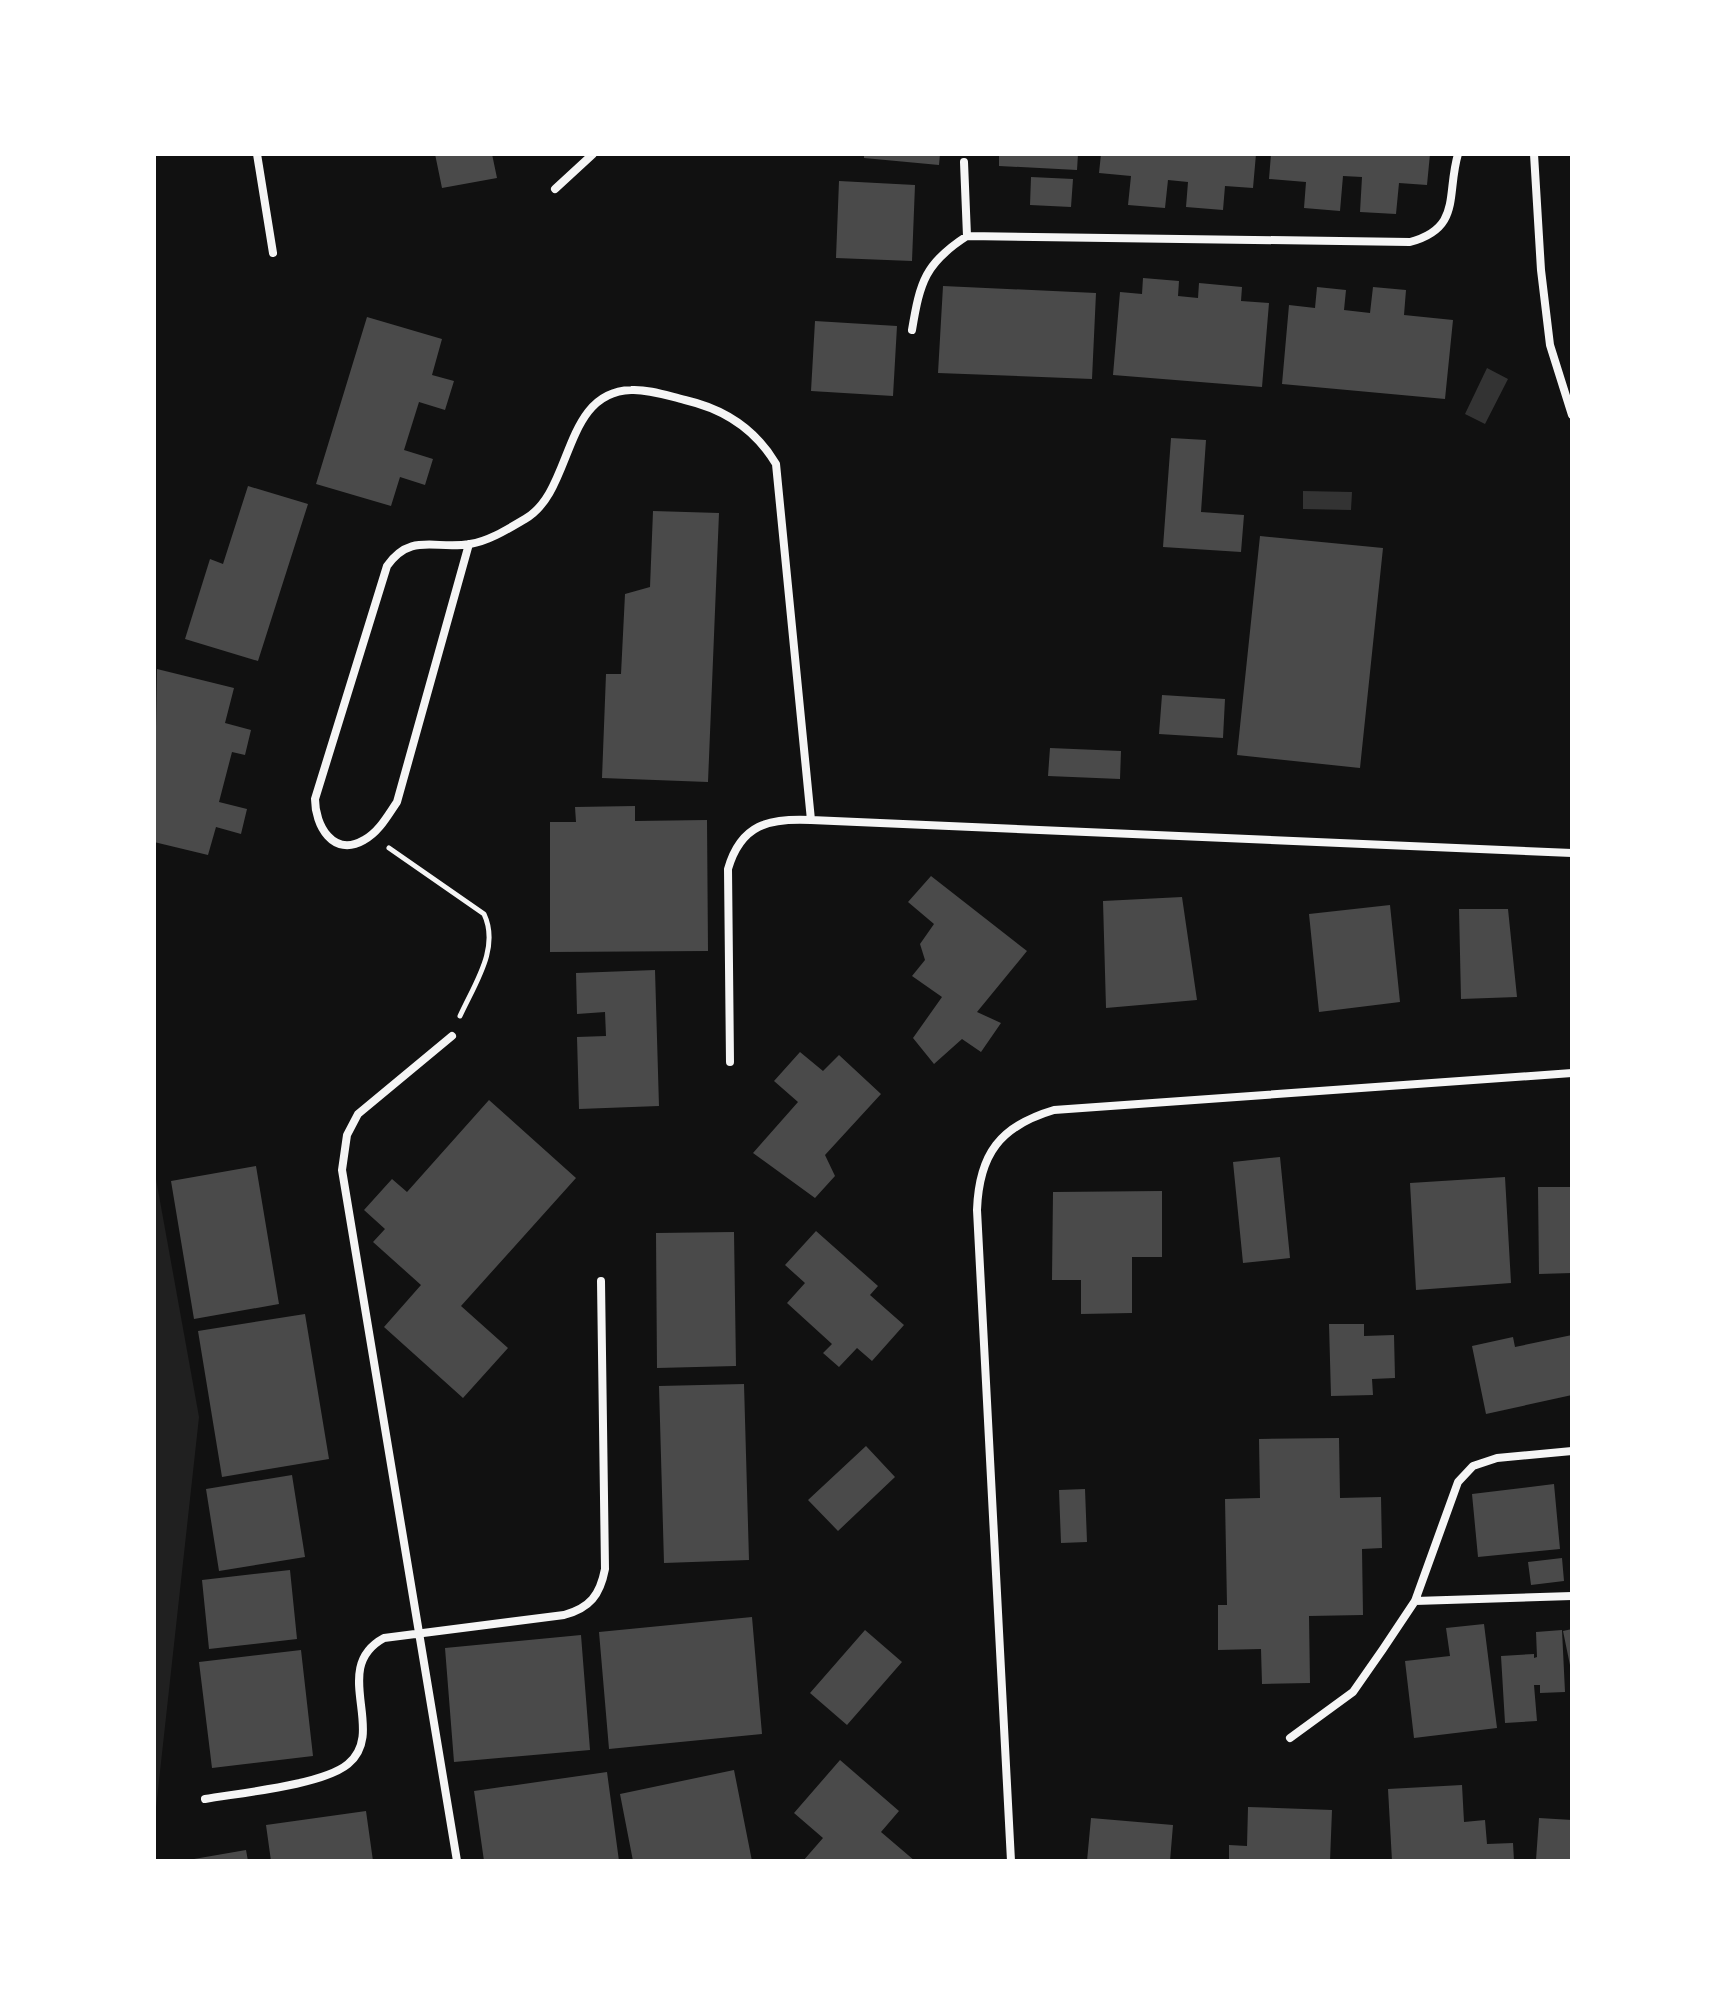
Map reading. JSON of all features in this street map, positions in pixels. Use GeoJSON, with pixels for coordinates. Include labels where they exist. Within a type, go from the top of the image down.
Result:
{"type":"FeatureCollection","features":[{"type":"Feature","properties":{"kind":"street"},"geometry":{"type":"LineString","coordinates":[[257,154],[273,253]]}},
{"type":"Feature","properties":{"kind":"street"},"geometry":{"type":"LineString","coordinates":[[555,189],[593,154]]}},
{"type":"Feature","properties":{"kind":"street"},"geometry":{"type":"LineString","coordinates":[[912,330],[920,283],[931,265],[967,236],[1410,242],[1428,238],[1442,227],[1450,214],[1458,154]]}},
{"type":"Feature","properties":{"kind":"street"},"geometry":{"type":"LineString","coordinates":[[1534,154],[1541,270],[1550,345],[1572,415]]}},
{"type":"Feature","properties":{"kind":"street"},"geometry":{"type":"LineString","coordinates":[[964,162],[967,236]]}},
{"type":"Feature","properties":{"kind":"street"},"geometry":{"type":"LineString","coordinates":[[469,544],[397,802],[371,835],[351,845],[334,841],[321,833],[315,816],[315,799],[387,566],[397,552],[411,546],[469,544],[502,533],[533,515],[549,498],[576,430],[591,409],[608,396],[629,390],[709,405],[763,441],[776,464],[811,820]]}},
{"type":"Feature","properties":{"kind":"street"},"geometry":{"type":"LineString","coordinates":[[730,1062],[728,869],[733,850],[762,824],[781,818],[1572,853]]}},
{"type":"Feature","properties":{"kind":"street"},"geometry":{"type":"LineString","coordinates":[[452,1036],[358,1114],[347,1135],[342,1170],[457,1861]]}},
{"type":"Feature","properties":{"kind":"street"},"geometry":{"type":"LineString","coordinates":[[1011,1861],[977,1210],[978,1182],[988,1156],[1004,1134],[1028,1118],[1054,1110],[1572,1073]]}},
{"type":"Feature","properties":{"kind":"street"},"geometry":{"type":"LineString","coordinates":[[205,1799],[322,1777],[348,1764],[361,1747],[360,1660],[369,1646],[384,1638],[580,1611],[593,1601],[601,1587],[605,1569],[601,1281]]}},
{"type":"Feature","properties":{"kind":"street"},"geometry":{"type":"LineString","coordinates":[[1290,1738],[1353,1692],[1415,1601],[1458,1482],[1473,1466],[1497,1458],[1572,1451]]}},
{"type":"Feature","properties":{"kind":"street"},"geometry":{"type":"LineString","coordinates":[[1415,1601],[1572,1596]]}},
{"type":"Feature","properties":{"kind":"path"},"geometry":{"type":"LineString","coordinates":[[371,835],[484,914],[491,928],[492,942],[452,1036]]}},
{"type":"Feature","properties":{"kind":"shaded area"},"geometry":{"type":"Polygon","coordinates":[[[1487,368],[1508,379],[1485,424],[1465,414],[1487,368]]]}},
{"type":"Feature","properties":{"kind":"shaded area"},"geometry":{"type":"Polygon","coordinates":[[[1303,491],[1352,492],[1351,510],[1303,509],[1303,491]]]}},
{"type":"Feature","properties":{"kind":"shaded area"},"geometry":{"type":"Polygon","coordinates":[[[154,1168],[199,1417],[154,1826],[154,1168]]]}},
{"type":"Feature","properties":{"kind":"building"},"geometry":{"type":"Polygon","coordinates":[[[435,154],[492,154],[497,178],[442,188],[435,154]]]}},
{"type":"Feature","properties":{"kind":"building"},"geometry":{"type":"Polygon","coordinates":[[[864,154],[940,154],[939,165],[864,158],[864,154]]]}},
{"type":"Feature","properties":{"kind":"building"},"geometry":{"type":"Polygon","coordinates":[[[999,154],[1078,154],[1077,170],[999,166],[999,154]]]}},
{"type":"Feature","properties":{"kind":"building"},"geometry":{"type":"Polygon","coordinates":[[[1101,154],[1256,154],[1253,188],[1225,186],[1223,210],[1186,207],[1188,182],[1168,180],[1165,208],[1128,205],[1131,176],[1099,173],[1101,154]]]}},
{"type":"Feature","properties":{"kind":"building"},"geometry":{"type":"Polygon","coordinates":[[[1271,154],[1430,154],[1427,185],[1399,183],[1396,214],[1360,212],[1362,177],[1343,176],[1340,211],[1304,208],[1306,182],[1269,179],[1271,154]]]}},
{"type":"Feature","properties":{"kind":"building"},"geometry":{"type":"Polygon","coordinates":[[[1031,177],[1073,179],[1071,207],[1030,205],[1031,177]]]}},
{"type":"Feature","properties":{"kind":"building"},"geometry":{"type":"Polygon","coordinates":[[[839,181],[915,185],[912,261],[836,258],[839,181]]]}},
{"type":"Feature","properties":{"kind":"building"},"geometry":{"type":"Polygon","coordinates":[[[1143,278],[1179,281],[1178,296],[1198,298],[1199,283],[1242,287],[1241,301],[1269,303],[1262,387],[1113,375],[1120,292],[1142,294],[1143,278]]]}},
{"type":"Feature","properties":{"kind":"building"},"geometry":{"type":"Polygon","coordinates":[[[943,286],[1096,293],[1092,379],[938,373],[943,286]]]}},
{"type":"Feature","properties":{"kind":"building"},"geometry":{"type":"Polygon","coordinates":[[[1317,287],[1346,290],[1344,310],[1370,313],[1373,287],[1406,290],[1404,315],[1453,320],[1445,399],[1282,384],[1289,305],[1315,308],[1317,287]]]}},
{"type":"Feature","properties":{"kind":"building"},"geometry":{"type":"Polygon","coordinates":[[[367,317],[442,339],[432,375],[454,381],[445,410],[419,402],[404,450],[433,459],[425,485],[400,477],[391,506],[316,484],[367,317]]]}},
{"type":"Feature","properties":{"kind":"building"},"geometry":{"type":"Polygon","coordinates":[[[815,321],[897,326],[893,396],[811,391],[815,321]]]}},
{"type":"Feature","properties":{"kind":"building"},"geometry":{"type":"Polygon","coordinates":[[[1171,438],[1206,440],[1201,512],[1244,515],[1241,552],[1163,547],[1171,438]]]}},
{"type":"Feature","properties":{"kind":"building"},"geometry":{"type":"Polygon","coordinates":[[[248,486],[308,504],[258,661],[185,639],[210,559],[223,564],[248,486]]]}},
{"type":"Feature","properties":{"kind":"building"},"geometry":{"type":"Polygon","coordinates":[[[653,511],[719,513],[708,782],[602,778],[606,674],[621,674],[625,594],[650,587],[653,511]]]}},
{"type":"Feature","properties":{"kind":"building"},"geometry":{"type":"Polygon","coordinates":[[[1260,536],[1383,548],[1360,768],[1237,755],[1260,536]]]}},
{"type":"Feature","properties":{"kind":"building"},"geometry":{"type":"Polygon","coordinates":[[[157,669],[234,688],[225,723],[251,730],[245,755],[232,752],[219,802],[247,809],[241,834],[216,827],[208,855],[154,842],[157,669]]]}},
{"type":"Feature","properties":{"kind":"building"},"geometry":{"type":"Polygon","coordinates":[[[1162,695],[1225,699],[1223,738],[1159,734],[1162,695]]]}},
{"type":"Feature","properties":{"kind":"building"},"geometry":{"type":"Polygon","coordinates":[[[1050,748],[1121,751],[1120,779],[1048,776],[1050,748]]]}},
{"type":"Feature","properties":{"kind":"building"},"geometry":{"type":"Polygon","coordinates":[[[635,806],[635,821],[707,820],[708,951],[550,952],[550,822],[576,822],[575,807],[635,806]]]}},
{"type":"Feature","properties":{"kind":"building"},"geometry":{"type":"Polygon","coordinates":[[[931,876],[1027,951],[977,1012],[1001,1023],[981,1052],[962,1039],[934,1064],[913,1038],[942,997],[912,976],[925,960],[920,944],[934,924],[908,902],[931,876]]]}},
{"type":"Feature","properties":{"kind":"building"},"geometry":{"type":"Polygon","coordinates":[[[1182,897],[1197,1000],[1106,1008],[1103,901],[1182,897]]]}},
{"type":"Feature","properties":{"kind":"building"},"geometry":{"type":"Polygon","coordinates":[[[1390,905],[1400,1002],[1319,1012],[1309,914],[1390,905]]]}},
{"type":"Feature","properties":{"kind":"building"},"geometry":{"type":"Polygon","coordinates":[[[1459,909],[1508,909],[1517,997],[1461,999],[1459,909]]]}},
{"type":"Feature","properties":{"kind":"building"},"geometry":{"type":"Polygon","coordinates":[[[655,970],[659,1106],[579,1109],[577,1037],[606,1036],[605,1012],[577,1014],[576,973],[655,970]]]}},
{"type":"Feature","properties":{"kind":"building"},"geometry":{"type":"Polygon","coordinates":[[[800,1052],[823,1071],[839,1055],[881,1094],[825,1155],[835,1176],[815,1198],[753,1153],[798,1102],[774,1081],[800,1052]]]}},
{"type":"Feature","properties":{"kind":"building"},"geometry":{"type":"Polygon","coordinates":[[[489,1100],[576,1178],[461,1306],[508,1348],[463,1398],[384,1327],[421,1285],[373,1242],[385,1229],[364,1210],[392,1179],[407,1192],[489,1100]]]}},
{"type":"Feature","properties":{"kind":"building"},"geometry":{"type":"Polygon","coordinates":[[[1280,1157],[1290,1258],[1243,1263],[1233,1162],[1280,1157]]]}},
{"type":"Feature","properties":{"kind":"building"},"geometry":{"type":"Polygon","coordinates":[[[256,1166],[279,1304],[194,1319],[171,1181],[256,1166]]]}},
{"type":"Feature","properties":{"kind":"building"},"geometry":{"type":"Polygon","coordinates":[[[1505,1177],[1511,1283],[1416,1290],[1410,1183],[1505,1177]]]}},
{"type":"Feature","properties":{"kind":"building"},"geometry":{"type":"Polygon","coordinates":[[[1538,1187],[1572,1187],[1572,1273],[1539,1274],[1538,1187]]]}},
{"type":"Feature","properties":{"kind":"building"},"geometry":{"type":"Polygon","coordinates":[[[1162,1191],[1162,1257],[1132,1257],[1132,1313],[1081,1314],[1081,1280],[1052,1280],[1053,1192],[1162,1191]]]}},
{"type":"Feature","properties":{"kind":"building"},"geometry":{"type":"Polygon","coordinates":[[[816,1231],[878,1286],[870,1295],[904,1325],[872,1361],[857,1348],[839,1367],[823,1353],[832,1344],[787,1303],[805,1283],[785,1265],[816,1231]]]}},
{"type":"Feature","properties":{"kind":"building"},"geometry":{"type":"Polygon","coordinates":[[[734,1232],[736,1366],[657,1368],[656,1233],[734,1232]]]}},
{"type":"Feature","properties":{"kind":"building"},"geometry":{"type":"Polygon","coordinates":[[[305,1314],[329,1459],[222,1477],[198,1331],[305,1314]]]}},
{"type":"Feature","properties":{"kind":"building"},"geometry":{"type":"Polygon","coordinates":[[[1329,1324],[1364,1324],[1364,1336],[1394,1335],[1395,1378],[1372,1379],[1373,1395],[1331,1396],[1329,1324]]]}},
{"type":"Feature","properties":{"kind":"building"},"geometry":{"type":"Polygon","coordinates":[[[1572,1335],[1572,1395],[1486,1414],[1472,1346],[1513,1337],[1515,1347],[1572,1335]]]}},
{"type":"Feature","properties":{"kind":"building"},"geometry":{"type":"Polygon","coordinates":[[[744,1384],[749,1560],[664,1563],[659,1386],[744,1384]]]}},
{"type":"Feature","properties":{"kind":"building"},"geometry":{"type":"Polygon","coordinates":[[[1339,1438],[1340,1498],[1381,1497],[1382,1548],[1362,1549],[1363,1615],[1309,1616],[1310,1683],[1262,1684],[1261,1649],[1218,1650],[1218,1605],[1227,1605],[1225,1499],[1260,1498],[1259,1439],[1339,1438]]]}},
{"type":"Feature","properties":{"kind":"building"},"geometry":{"type":"Polygon","coordinates":[[[866,1446],[895,1477],[838,1531],[808,1500],[866,1446]]]}},
{"type":"Feature","properties":{"kind":"building"},"geometry":{"type":"Polygon","coordinates":[[[292,1475],[305,1557],[219,1571],[206,1489],[292,1475]]]}},
{"type":"Feature","properties":{"kind":"building"},"geometry":{"type":"Polygon","coordinates":[[[1554,1484],[1560,1549],[1478,1557],[1472,1494],[1554,1484]]]}},
{"type":"Feature","properties":{"kind":"building"},"geometry":{"type":"Polygon","coordinates":[[[1085,1489],[1087,1542],[1061,1543],[1059,1490],[1085,1489]]]}},
{"type":"Feature","properties":{"kind":"building"},"geometry":{"type":"Polygon","coordinates":[[[1562,1558],[1564,1581],[1531,1585],[1528,1562],[1562,1558]]]}},
{"type":"Feature","properties":{"kind":"building"},"geometry":{"type":"Polygon","coordinates":[[[290,1570],[297,1639],[209,1649],[202,1580],[290,1570]]]}},
{"type":"Feature","properties":{"kind":"building"},"geometry":{"type":"Polygon","coordinates":[[[752,1617],[762,1734],[609,1749],[599,1632],[752,1617]]]}},
{"type":"Feature","properties":{"kind":"building"},"geometry":{"type":"Polygon","coordinates":[[[1484,1624],[1497,1728],[1414,1738],[1405,1661],[1450,1656],[1446,1628],[1484,1624]]]}},
{"type":"Feature","properties":{"kind":"building"},"geometry":{"type":"Polygon","coordinates":[[[1572,1629],[1572,1670],[1571,1670],[1563,1631],[1572,1629]]]}},
{"type":"Feature","properties":{"kind":"building"},"geometry":{"type":"Polygon","coordinates":[[[865,1630],[902,1662],[847,1725],[810,1693],[865,1630]]]}},
{"type":"Feature","properties":{"kind":"building"},"geometry":{"type":"Polygon","coordinates":[[[1562,1630],[1565,1692],[1540,1693],[1540,1685],[1534,1685],[1537,1721],[1505,1723],[1501,1656],[1534,1654],[1534,1658],[1537,1657],[1536,1632],[1562,1630]]]}},
{"type":"Feature","properties":{"kind":"building"},"geometry":{"type":"Polygon","coordinates":[[[581,1635],[590,1750],[454,1762],[445,1648],[581,1635]]]}},
{"type":"Feature","properties":{"kind":"building"},"geometry":{"type":"Polygon","coordinates":[[[301,1650],[313,1756],[212,1768],[199,1662],[301,1650]]]}},
{"type":"Feature","properties":{"kind":"building"},"geometry":{"type":"Polygon","coordinates":[[[840,1760],[899,1811],[881,1832],[915,1861],[803,1861],[823,1838],[794,1813],[840,1760]]]}},
{"type":"Feature","properties":{"kind":"building"},"geometry":{"type":"Polygon","coordinates":[[[734,1770],[752,1861],[633,1861],[620,1794],[734,1770]]]}},
{"type":"Feature","properties":{"kind":"building"},"geometry":{"type":"Polygon","coordinates":[[[607,1772],[619,1861],[484,1861],[474,1791],[607,1772]]]}},
{"type":"Feature","properties":{"kind":"building"},"geometry":{"type":"Polygon","coordinates":[[[1462,1785],[1464,1822],[1485,1820],[1487,1844],[1513,1843],[1514,1861],[1392,1861],[1388,1789],[1462,1785]]]}},
{"type":"Feature","properties":{"kind":"building"},"geometry":{"type":"Polygon","coordinates":[[[1248,1807],[1332,1810],[1330,1861],[1229,1861],[1229,1845],[1247,1846],[1248,1807]]]}},
{"type":"Feature","properties":{"kind":"building"},"geometry":{"type":"Polygon","coordinates":[[[366,1811],[373,1861],[271,1861],[266,1825],[366,1811]]]}},
{"type":"Feature","properties":{"kind":"building"},"geometry":{"type":"Polygon","coordinates":[[[1091,1818],[1173,1825],[1170,1861],[1087,1861],[1091,1818]]]}},
{"type":"Feature","properties":{"kind":"building"},"geometry":{"type":"Polygon","coordinates":[[[1539,1818],[1572,1820],[1572,1861],[1536,1860],[1539,1818]]]}},
{"type":"Feature","properties":{"kind":"building"},"geometry":{"type":"Polygon","coordinates":[[[246,1850],[248,1861],[194,1861],[194,1859],[246,1850]]]}}]}
